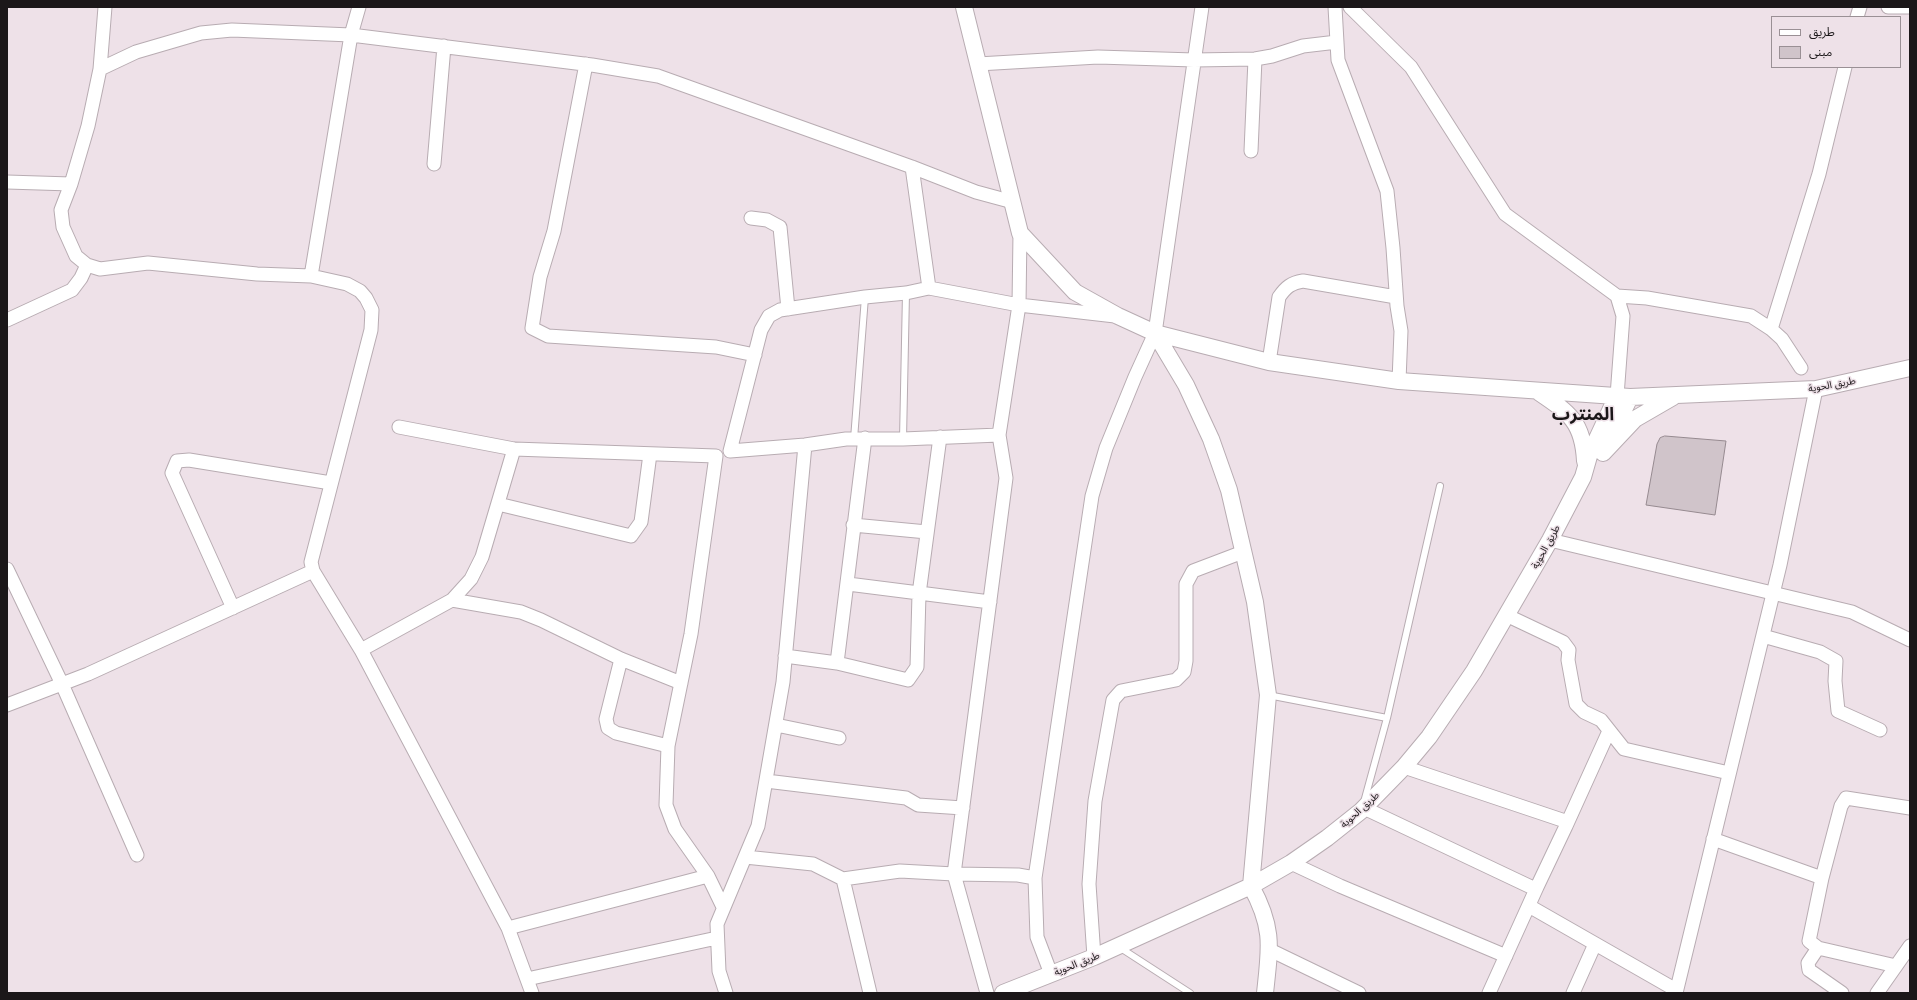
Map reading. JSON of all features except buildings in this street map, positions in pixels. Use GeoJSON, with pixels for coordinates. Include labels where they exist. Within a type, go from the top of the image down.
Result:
{"type":"FeatureCollection","features":[{"type":"Feature","properties":{"kind":"street"},"geometry":{"type":"LineString","coordinates":[[105,7],[100,69],[88,126],[71,184],[61,210],[63,226],[76,256],[87,264],[100,269],[148,263],[257,274],[311,276],[347,284],[360,291],[366,298],[372,310],[371,330],[310,562],[361,650],[508,928],[532,993]]}},
{"type":"Feature","properties":{"kind":"street"},"geometry":{"type":"LineString","coordinates":[[311,276],[351,35],[359,7]]}},
{"type":"Feature","properties":{"kind":"street"},"geometry":{"type":"LineString","coordinates":[[964,7],[1020,233],[1019,305],[999,435],[1006,478],[954,874],[987,993]]}},
{"type":"Feature","properties":{"kind":"street"},"geometry":{"type":"LineString","coordinates":[[1051,974],[1037,937],[1035,878],[1092,496],[1106,448],[1155,333],[1202,7]]}},
{"type":"Feature","properties":{"kind":"street"},"geometry":{"type":"LineString","coordinates":[[1335,7],[1338,60],[1387,191],[1396,297],[1401,331],[1399,381]]}},
{"type":"Feature","properties":{"kind":"street"},"geometry":{"type":"LineString","coordinates":[[1350,7],[1411,67],[1505,214],[1617,296],[1647,298],[1751,316],[1772,329],[1782,339],[1802,368]]}},
{"type":"Feature","properties":{"kind":"street"},"geometry":{"type":"LineString","coordinates":[[1888,7],[1910,7]]}},
{"type":"Feature","properties":{"kind":"street"},"geometry":{"type":"LineString","coordinates":[[100,69],[136,52],[201,33],[232,30],[351,35],[586,64],[658,76],[912,167],[976,192],[1013,202]]}},
{"type":"Feature","properties":{"kind":"street"},"geometry":{"type":"LineString","coordinates":[[978,64],[1098,57],[1194,60],[1254,59],[1272,56],[1303,46],[1337,42]]}},
{"type":"Feature","properties":{"kind":"street"},"geometry":{"type":"LineString","coordinates":[[434,164],[444,46]]}},
{"type":"Feature","properties":{"kind":"street"},"geometry":{"type":"LineString","coordinates":[[1251,151],[1254,59]]}},
{"type":"Feature","properties":{"kind":"street"},"geometry":{"type":"LineString","coordinates":[[586,64],[554,231],[540,277],[532,328],[548,336],[716,347],[755,354]]}},
{"type":"Feature","properties":{"kind":"street"},"geometry":{"type":"LineString","coordinates":[[1772,329],[1819,174],[1845,68]]}},
{"type":"Feature","properties":{"kind":"street"},"geometry":{"type":"LineString","coordinates":[[912,167],[929,288]]}},
{"type":"Feature","properties":{"kind":"street"},"geometry":{"type":"LineString","coordinates":[[7,182],[71,184]]}},
{"type":"Feature","properties":{"kind":"street"},"geometry":{"type":"LineString","coordinates":[[751,218],[767,220],[780,227],[788,309]]}},
{"type":"Feature","properties":{"kind":"street"},"geometry":{"type":"LineString","coordinates":[[1020,233],[1074,292],[1118,316],[1155,333],[1268,362],[1399,381],[1624,397],[1623,316],[1617,296]]}},
{"type":"Feature","properties":{"kind":"street"},"geometry":{"type":"LineString","coordinates":[[7,320],[72,290],[81,278],[87,264]]}},
{"type":"Feature","properties":{"kind":"street"},"geometry":{"type":"LineString","coordinates":[[1268,362],[1279,296],[1284,289],[1292,283],[1303,281],[1396,297]]}},
{"type":"Feature","properties":{"kind":"street"},"geometry":{"type":"LineString","coordinates":[[730,451],[761,330],[769,316],[780,310],[865,297],[906,293],[929,288],[1019,305],[1118,316]]}},
{"type":"Feature","properties":{"kind":"street"},"geometry":{"type":"LineString","coordinates":[[1155,333],[1186,385],[1211,439],[1229,490],[1255,602],[1268,695],[1251,886],[1262,907],[1268,928],[1270,950],[1265,993]]}},
{"type":"Feature","properties":{"kind":"street","name":"طريق الحوية"},"geometry":{"type":"LineString","coordinates":[[1624,397],[1816,389],[1910,368]]}},
{"type":"Feature","properties":{"kind":"street"},"geometry":{"type":"LineString","coordinates":[[1528,906],[1676,991],[1773,594],[1816,389]]}},
{"type":"Feature","properties":{"kind":"street"},"geometry":{"type":"LineString","coordinates":[[1536,391],[1563,409],[1573,418],[1583,438],[1584,472]]}},
{"type":"Feature","properties":{"kind":"street"},"geometry":{"type":"LineString","coordinates":[[1603,453],[1635,419],[1676,395]]}},
{"type":"Feature","properties":{"kind":"street","name":"طريق الحوية"},"geometry":{"type":"LineString","coordinates":[[1584,472],[1603,453],[1624,397]]}},
{"type":"Feature","properties":{"kind":"street","name":"طريق الحوية"},"geometry":{"type":"LineString","coordinates":[[1003,993],[1118,947],[1251,886],[1291,863],[1327,838],[1363,810],[1404,767],[1453,704],[1550,540],[1584,472],[1589,456],[1624,397]]}},
{"type":"Feature","properties":{"kind":"street"},"geometry":{"type":"LineString","coordinates":[[399,428],[514,449],[716,456],[730,451],[805,445],[860,438],[903,439],[999,435]]}},
{"type":"Feature","properties":{"kind":"street"},"geometry":{"type":"LineString","coordinates":[[837,663],[848,584],[860,438]]}},
{"type":"Feature","properties":{"kind":"street"},"geometry":{"type":"LineString","coordinates":[[785,656],[837,663],[908,680],[917,667],[919,594],[940,438]]}},
{"type":"Feature","properties":{"kind":"street"},"geometry":{"type":"LineString","coordinates":[[726,993],[719,970],[717,924],[758,826],[776,725],[785,656],[805,445]]}},
{"type":"Feature","properties":{"kind":"street"},"geometry":{"type":"LineString","coordinates":[[361,650],[452,600],[471,579],[482,558],[514,449]]}},
{"type":"Feature","properties":{"kind":"street"},"geometry":{"type":"LineString","coordinates":[[498,504],[631,536],[641,522],[650,454]]}},
{"type":"Feature","properties":{"kind":"street"},"geometry":{"type":"LineString","coordinates":[[716,456],[692,634],[668,746],[666,805],[675,829],[708,876],[723,907]]}},
{"type":"Feature","properties":{"kind":"street"},"geometry":{"type":"LineString","coordinates":[[233,608],[172,473],[177,461],[189,460],[331,483]]}},
{"type":"Feature","properties":{"kind":"street"},"geometry":{"type":"LineString","coordinates":[[854,525],[927,532]]}},
{"type":"Feature","properties":{"kind":"street"},"geometry":{"type":"LineString","coordinates":[[1550,540],[1852,612],[1910,640]]}},
{"type":"Feature","properties":{"kind":"street"},"geometry":{"type":"LineString","coordinates":[[1094,957],[1089,884],[1095,801],[1113,700],[1122,691],[1176,680],[1184,672],[1186,661],[1186,584],[1193,571],[1244,552]]}},
{"type":"Feature","properties":{"kind":"street"},"geometry":{"type":"LineString","coordinates":[[7,569],[62,684],[137,855]]}},
{"type":"Feature","properties":{"kind":"street"},"geometry":{"type":"LineString","coordinates":[[7,705],[88,674],[314,571]]}},
{"type":"Feature","properties":{"kind":"street"},"geometry":{"type":"LineString","coordinates":[[848,584],[990,602]]}},
{"type":"Feature","properties":{"kind":"street"},"geometry":{"type":"LineString","coordinates":[[452,600],[521,612],[541,620],[621,660],[681,683]]}},
{"type":"Feature","properties":{"kind":"street"},"geometry":{"type":"LineString","coordinates":[[1506,615],[1563,642],[1569,650],[1568,660],[1576,704],[1584,712],[1601,720],[1609,732],[1624,748],[1730,772]]}},
{"type":"Feature","properties":{"kind":"street"},"geometry":{"type":"LineString","coordinates":[[1763,636],[1820,652],[1836,661],[1835,681],[1838,711],[1880,730]]}},
{"type":"Feature","properties":{"kind":"street"},"geometry":{"type":"LineString","coordinates":[[621,660],[606,719],[608,728],[616,733],[668,746]]}},
{"type":"Feature","properties":{"kind":"street"},"geometry":{"type":"LineString","coordinates":[[776,725],[839,738]]}},
{"type":"Feature","properties":{"kind":"street"},"geometry":{"type":"LineString","coordinates":[[1489,993],[1609,732]]}},
{"type":"Feature","properties":{"kind":"street"},"geometry":{"type":"LineString","coordinates":[[1404,767],[1565,821],[1566,826]]}},
{"type":"Feature","properties":{"kind":"street"},"geometry":{"type":"LineString","coordinates":[[766,781],[906,798],[918,805],[963,808]]}},
{"type":"Feature","properties":{"kind":"street"},"geometry":{"type":"LineString","coordinates":[[1896,966],[1818,948],[1809,941],[1822,878],[1841,806],[1846,798],[1910,808]]}},
{"type":"Feature","properties":{"kind":"street"},"geometry":{"type":"LineString","coordinates":[[1363,810],[1531,887],[1537,887]]}},
{"type":"Feature","properties":{"kind":"street"},"geometry":{"type":"LineString","coordinates":[[1714,839],[1822,878]]}},
{"type":"Feature","properties":{"kind":"street"},"geometry":{"type":"LineString","coordinates":[[745,857],[813,864],[843,879],[900,871],[1018,875],[1035,878]]}},
{"type":"Feature","properties":{"kind":"street"},"geometry":{"type":"LineString","coordinates":[[1291,863],[1340,886],[1506,956]]}},
{"type":"Feature","properties":{"kind":"street"},"geometry":{"type":"LineString","coordinates":[[508,928],[708,876]]}},
{"type":"Feature","properties":{"kind":"street"},"geometry":{"type":"LineString","coordinates":[[843,879],[870,993]]}},
{"type":"Feature","properties":{"kind":"street"},"geometry":{"type":"LineString","coordinates":[[527,979],[717,938]]}},
{"type":"Feature","properties":{"kind":"street"},"geometry":{"type":"LineString","coordinates":[[1574,993],[1595,944]]}},
{"type":"Feature","properties":{"kind":"street"},"geometry":{"type":"LineString","coordinates":[[1877,993],[1910,946]]}},
{"type":"Feature","properties":{"kind":"street"},"geometry":{"type":"LineString","coordinates":[[1818,948],[1808,963],[1809,970],[1842,993]]}},
{"type":"Feature","properties":{"kind":"street"},"geometry":{"type":"LineString","coordinates":[[1270,950],[1359,993]]}},
{"type":"Feature","properties":{"kind":"lane"},"geometry":{"type":"LineString","coordinates":[[903,439],[906,293]]}},
{"type":"Feature","properties":{"kind":"lane"},"geometry":{"type":"LineString","coordinates":[[860,438],[865,297]]}},
{"type":"Feature","properties":{"kind":"lane"},"geometry":{"type":"LineString","coordinates":[[1363,810],[1387,718],[1440,486]]}},
{"type":"Feature","properties":{"kind":"lane"},"geometry":{"type":"LineString","coordinates":[[1268,695],[1387,718]]}},
{"type":"Feature","properties":{"kind":"lane"},"geometry":{"type":"LineString","coordinates":[[1118,947],[1190,993]]}},
{"type":"Feature","properties":{"kind":"district","name":"المنترب"},"geometry":{"type":"Point","coordinates":[1583,415]}}]}
